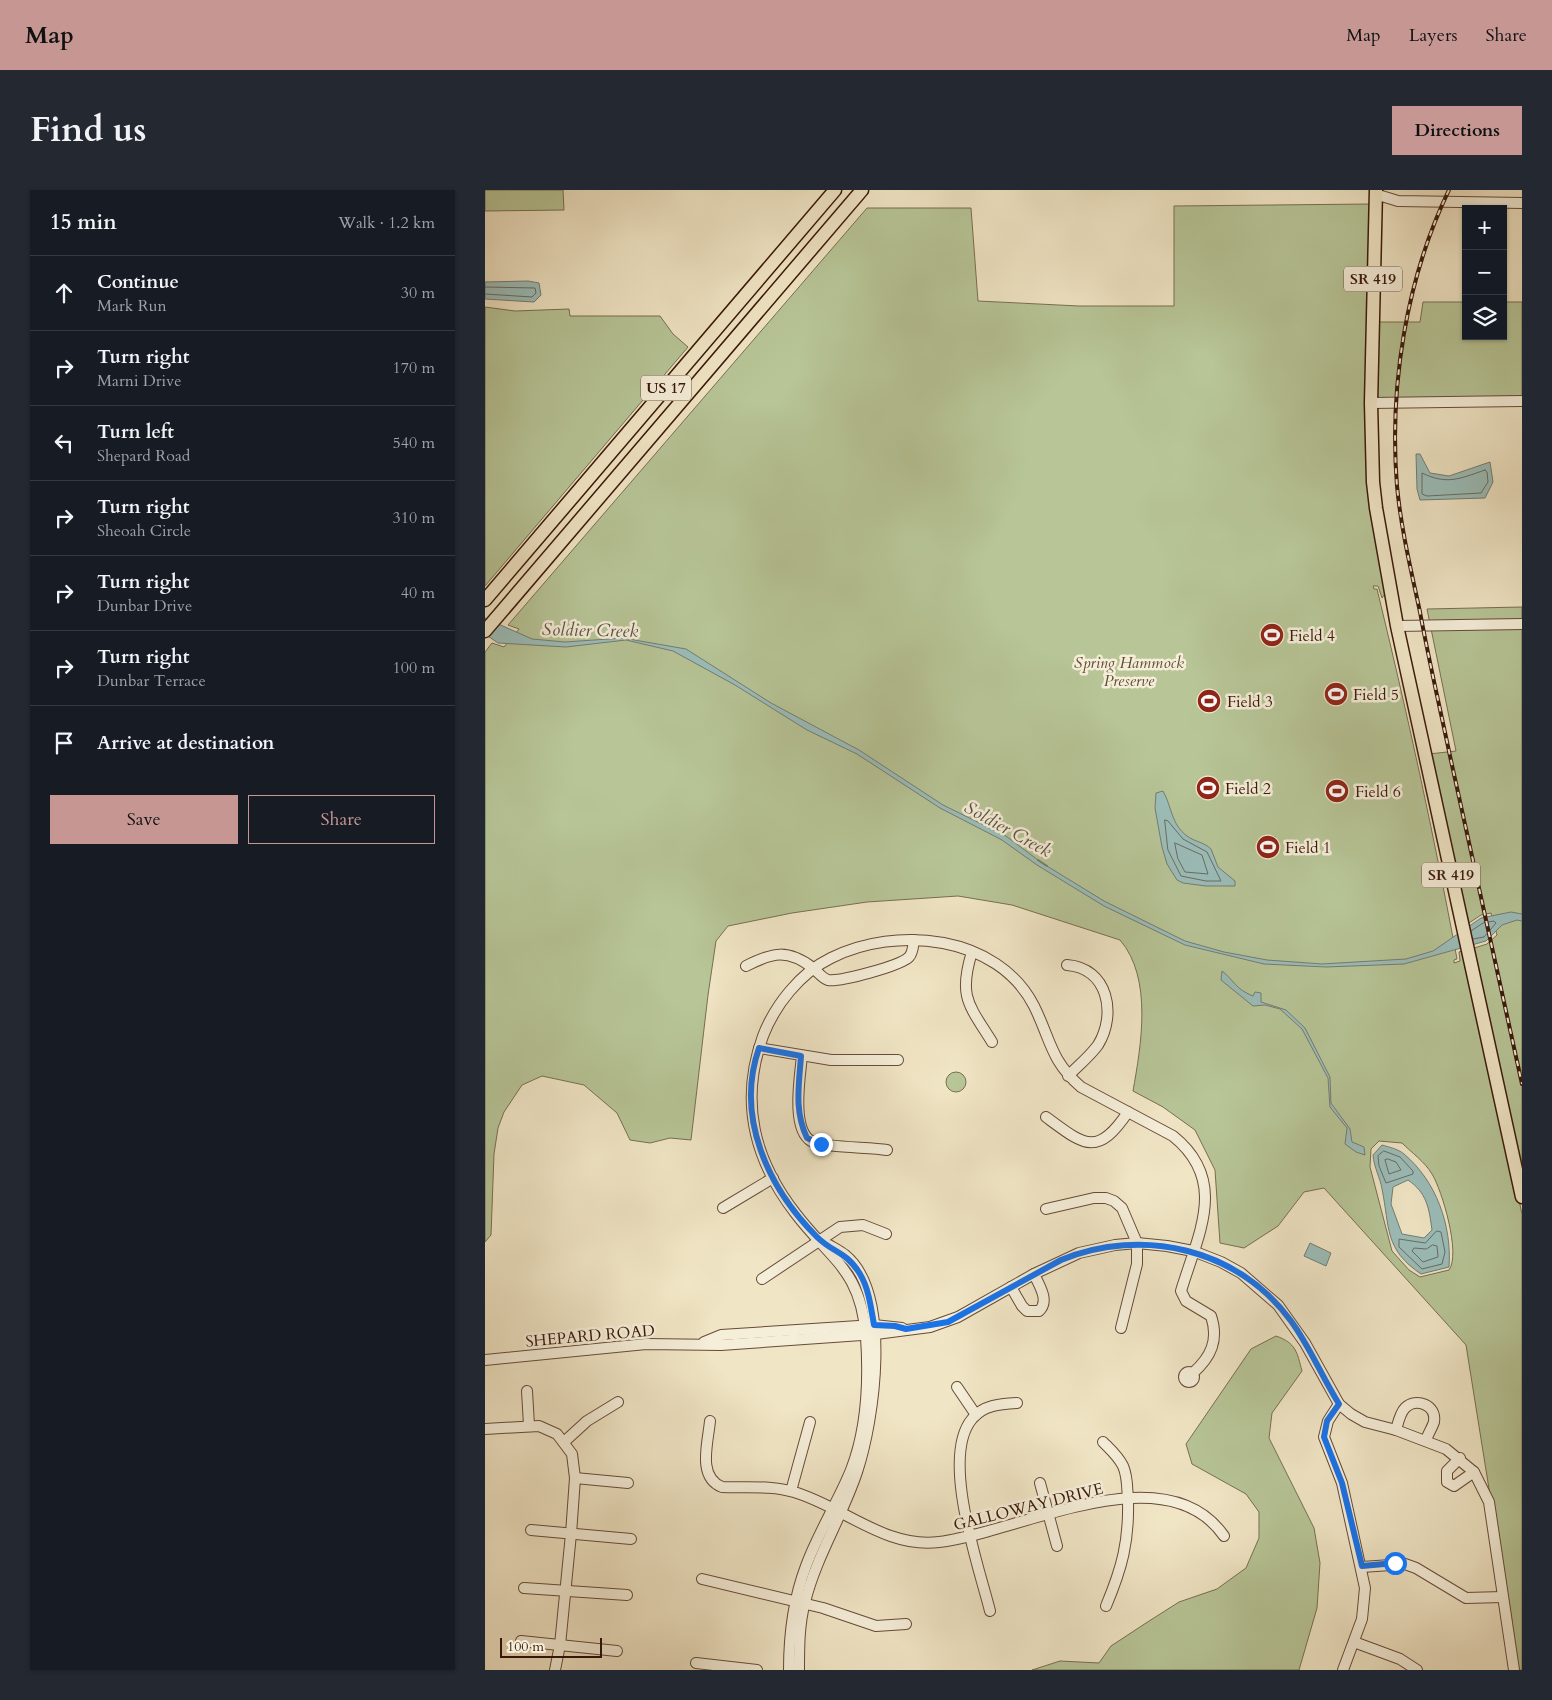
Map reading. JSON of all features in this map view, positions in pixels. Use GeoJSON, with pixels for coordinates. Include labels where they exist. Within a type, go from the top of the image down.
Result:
{"type":"FeatureCollection","features":[{"type":"Feature","properties":{"kind":"main road","name":"US 17"},"geometry":{"type":"LineString","coordinates":[[485,600],[835,190]]}},
{"type":"Feature","properties":{"kind":"main road","name":"US 17"},"geometry":{"type":"LineString","coordinates":[[485,631],[862,190]]}},
{"type":"Feature","properties":{"kind":"main road","name":"SR 419"},"geometry":{"type":"LineString","coordinates":[[1376,192],[1371,403],[1373,482],[1376,508],[1397,626],[1522,1197]]}},
{"type":"Feature","properties":{"kind":"street"},"geometry":{"type":"LineString","coordinates":[[1376,192],[1398,201],[1522,203]]}},
{"type":"Feature","properties":{"kind":"street"},"geometry":{"type":"LineString","coordinates":[[1371,403],[1522,401]]}},
{"type":"Feature","properties":{"kind":"street"},"geometry":{"type":"LineString","coordinates":[[1397,626],[1522,624]]}},
{"type":"Feature","properties":{"kind":"street"},"geometry":{"type":"LineString","coordinates":[[747,966],[768,956],[790,954],[829,980],[865,974],[906,960],[912,952],[914,940]]}},
{"type":"Feature","properties":{"kind":"street"},"geometry":{"type":"LineString","coordinates":[[789,1670],[789,1638],[799,1602],[805,1566],[838,1510],[852,1468],[865,1410],[870,1330],[852,1279],[796,1214],[773,1178],[760,1150],[751,1114],[751,1078],[759,1048],[776,1010],[787,994],[813,969],[844,952],[883,941],[914,940],[941,943],[972,952],[996,964],[1022,988],[1034,1006],[1051,1050],[1068,1076],[1081,1087],[1173,1136],[1185,1146],[1198,1161],[1203,1176],[1206,1204],[1181,1291],[1186,1301],[1211,1316],[1214,1325],[1212,1351],[1193,1373]]}},
{"type":"Feature","properties":{"kind":"street"},"geometry":{"type":"LineString","coordinates":[[972,952],[965,977],[965,993],[972,1010],[992,1042]]}},
{"type":"Feature","properties":{"kind":"street"},"geometry":{"type":"LineString","coordinates":[[1067,965],[1084,968],[1094,975],[1101,983],[1108,1008],[1103,1035],[1096,1047],[1068,1076]]}},
{"type":"Feature","properties":{"kind":"street"},"geometry":{"type":"LineString","coordinates":[[759,1048],[831,1060],[898,1060]]}},
{"type":"Feature","properties":{"kind":"street"},"geometry":{"type":"LineString","coordinates":[[801,1056],[797,1102],[802,1128],[807,1138],[821,1144],[887,1150]]}},
{"type":"Feature","properties":{"kind":"street"},"geometry":{"type":"LineString","coordinates":[[1045,1117],[1074,1138],[1092,1143],[1108,1138],[1128,1112]]}},
{"type":"Feature","properties":{"kind":"street"},"geometry":{"type":"LineString","coordinates":[[723,1208],[773,1178]]}},
{"type":"Feature","properties":{"kind":"street"},"geometry":{"type":"LineString","coordinates":[[1046,1209],[1093,1198],[1106,1198],[1122,1208],[1137,1243],[1136,1272],[1121,1328]]}},
{"type":"Feature","properties":{"kind":"street"},"geometry":{"type":"LineString","coordinates":[[762,1279],[819,1239],[840,1227],[863,1225],[886,1234]]}},
{"type":"Feature","properties":{"kind":"street","name":"SHEPARD ROAD"},"geometry":{"type":"LineString","coordinates":[[485,1360],[647,1344],[697,1344],[870,1330],[895,1326],[906,1329],[948,1322],[1034,1274],[1079,1253],[1106,1246],[1137,1243],[1193,1251],[1221,1262],[1241,1274],[1278,1305],[1305,1343],[1339,1404],[1365,1422],[1426,1440],[1460,1458],[1474,1472],[1489,1502],[1514,1670]]}},
{"type":"Feature","properties":{"kind":"street"},"geometry":{"type":"LineString","coordinates":[[1011,1287],[1027,1311],[1039,1311],[1043,1307],[1043,1295],[1034,1274]]}},
{"type":"Feature","properties":{"kind":"street"},"geometry":{"type":"LineString","coordinates":[[957,1387],[976,1415]]}},
{"type":"Feature","properties":{"kind":"street"},"geometry":{"type":"LineString","coordinates":[[527,1391],[529,1425]]}},
{"type":"Feature","properties":{"kind":"street"},"geometry":{"type":"LineString","coordinates":[[565,1442],[587,1421],[617,1402]]}},
{"type":"Feature","properties":{"kind":"street"},"geometry":{"type":"LineString","coordinates":[[1396,1430],[1403,1410],[1410,1404],[1417,1402],[1425,1404],[1431,1409],[1433,1422],[1426,1440]]}},
{"type":"Feature","properties":{"kind":"street"},"geometry":{"type":"LineString","coordinates":[[990,1611],[964,1509],[960,1474],[962,1444],[971,1420],[976,1415],[998,1404],[1017,1403]]}},
{"type":"Feature","properties":{"kind":"street"},"geometry":{"type":"LineString","coordinates":[[1339,1404],[1327,1421],[1324,1437],[1342,1483],[1362,1566],[1365,1603],[1354,1642],[1343,1670]]}},
{"type":"Feature","properties":{"kind":"street","name":"GALLOWAY DRIVE"},"geometry":{"type":"LineString","coordinates":[[710,1421],[707,1472],[714,1483],[722,1487],[791,1491],[838,1510],[881,1532],[913,1542],[936,1543],[1047,1513],[1092,1503],[1128,1499],[1176,1501],[1206,1516],[1224,1536]]}},
{"type":"Feature","properties":{"kind":"street"},"geometry":{"type":"LineString","coordinates":[[791,1491],[810,1422]]}},
{"type":"Feature","properties":{"kind":"street"},"geometry":{"type":"LineString","coordinates":[[485,1429],[529,1425],[548,1429],[565,1442],[572,1454],[575,1478],[571,1534],[560,1645],[555,1670]]}},
{"type":"Feature","properties":{"kind":"street"},"geometry":{"type":"LineString","coordinates":[[1103,1442],[1117,1455],[1123,1467],[1128,1499],[1128,1540],[1125,1557],[1106,1606]]}},
{"type":"Feature","properties":{"kind":"street"},"geometry":{"type":"LineString","coordinates":[[1460,1458],[1447,1471],[1447,1482],[1454,1486],[1474,1472]]}},
{"type":"Feature","properties":{"kind":"street"},"geometry":{"type":"LineString","coordinates":[[575,1478],[628,1483]]}},
{"type":"Feature","properties":{"kind":"street"},"geometry":{"type":"LineString","coordinates":[[1040,1483],[1057,1546]]}},
{"type":"Feature","properties":{"kind":"street"},"geometry":{"type":"LineString","coordinates":[[531,1530],[631,1539]]}},
{"type":"Feature","properties":{"kind":"street"},"geometry":{"type":"LineString","coordinates":[[1362,1566],[1405,1564],[1416,1568],[1466,1598],[1503,1597]]}},
{"type":"Feature","properties":{"kind":"street"},"geometry":{"type":"LineString","coordinates":[[702,1579],[799,1602],[876,1626],[906,1624]]}},
{"type":"Feature","properties":{"kind":"street"},"geometry":{"type":"LineString","coordinates":[[524,1588],[627,1595]]}},
{"type":"Feature","properties":{"kind":"street"},"geometry":{"type":"LineString","coordinates":[[799,1602],[799,1670]]}},
{"type":"Feature","properties":{"kind":"street"},"geometry":{"type":"LineString","coordinates":[[521,1641],[617,1651]]}},
{"type":"Feature","properties":{"kind":"street"},"geometry":{"type":"LineString","coordinates":[[1354,1642],[1400,1659],[1417,1670]]}},
{"type":"Feature","properties":{"kind":"street"},"geometry":{"type":"LineString","coordinates":[[696,1663],[757,1670]]}},
{"type":"Feature","properties":{"kind":"green space"},"geometry":{"type":"Polygon","coordinates":[[[485,190],[563,190],[564,210],[485,211],[485,190]]]}},
{"type":"Feature","properties":{"kind":"green space","name":"Spring Hammock Preserve"},"geometry":{"type":"Polygon","coordinates":[[[1371,204],[1367,403],[1387,591],[1382,598],[1378,586],[1373,586],[1374,589],[1377,589],[1420,774],[1457,959],[1454,960],[1454,963],[1460,961],[1459,952],[1465,950],[1522,1214],[1522,1670],[1518,1670],[1466,1345],[1324,1188],[1304,1192],[1278,1226],[1244,1248],[1220,1243],[1215,1170],[1195,1130],[1163,1107],[1133,1091],[1141,1033],[1141,993],[1137,973],[1130,956],[1120,940],[1012,905],[958,896],[867,902],[792,913],[728,926],[716,941],[691,1140],[670,1138],[650,1143],[630,1140],[617,1113],[584,1085],[542,1076],[522,1085],[504,1112],[498,1128],[494,1154],[491,1235],[485,1242],[485,652],[492,643],[504,647],[519,629],[508,625],[867,208],[971,208],[978,301],[1079,306],[1174,306],[1174,206],[1371,204]],[[1379,1141],[1371,1149],[1370,1167],[1392,1251],[1409,1270],[1420,1277],[1449,1270],[1452,1262],[1452,1237],[1441,1194],[1429,1170],[1402,1143],[1379,1141]]]}},
{"type":"Feature","properties":{"kind":"green space"},"geometry":{"type":"Polygon","coordinates":[[[1423,302],[1462,302],[1462,340],[1507,340],[1507,302],[1522,302],[1522,400],[1374,403],[1377,322],[1420,322],[1423,302]]]}},
{"type":"Feature","properties":{"kind":"green space"},"geometry":{"type":"Polygon","coordinates":[[[485,307],[515,311],[569,309],[570,316],[660,316],[673,334],[688,347],[485,586],[485,307]]]}},
{"type":"Feature","properties":{"kind":"green space"},"geometry":{"type":"Polygon","coordinates":[[[1522,607],[1522,1180],[1471,949],[1487,944],[1497,935],[1491,913],[1481,915],[1466,925],[1429,754],[1456,751],[1427,609],[1522,607]]]}},
{"type":"Feature","properties":{"kind":"green space"},"geometry":{"type":"Polygon","coordinates":[[[956,1072],[963,1075],[966,1082],[963,1089],[956,1092],[949,1089],[946,1082],[949,1075],[956,1072]]]}},
{"type":"Feature","properties":{"kind":"green space"},"geometry":{"type":"Polygon","coordinates":[[[1276,1336],[1288,1342],[1295,1349],[1302,1371],[1272,1413],[1269,1438],[1314,1528],[1320,1563],[1317,1608],[1299,1670],[1032,1670],[1060,1661],[1099,1663],[1111,1646],[1146,1623],[1179,1602],[1217,1589],[1246,1568],[1259,1538],[1259,1512],[1246,1494],[1192,1464],[1186,1444],[1251,1349],[1276,1336]]]}},
{"type":"Feature","properties":{"kind":"water"},"geometry":{"type":"Polygon","coordinates":[[[528,281],[539,283],[541,295],[534,302],[485,299],[485,282],[528,281]]]}},
{"type":"Feature","properties":{"kind":"water"},"geometry":{"type":"Polygon","coordinates":[[[1416,454],[1420,454],[1430,473],[1449,476],[1490,462],[1493,482],[1485,498],[1420,500],[1417,489],[1416,454]]]}},
{"type":"Feature","properties":{"kind":"water"},"geometry":{"type":"Polygon","coordinates":[[[485,618],[532,639],[565,642],[623,638],[686,649],[771,703],[859,750],[943,805],[1006,836],[1042,863],[1104,901],[1185,941],[1224,952],[1267,960],[1322,964],[1406,959],[1433,951],[1481,918],[1511,912],[1522,914],[1522,921],[1517,920],[1502,925],[1486,941],[1404,964],[1326,967],[1264,964],[1185,945],[1104,906],[1037,865],[1002,840],[940,808],[857,754],[807,730],[735,685],[673,651],[626,640],[566,647],[498,643],[485,634],[485,618]]]}},
{"type":"Feature","properties":{"kind":"water"},"geometry":{"type":"Polygon","coordinates":[[[1163,791],[1178,826],[1187,836],[1211,849],[1218,867],[1235,881],[1235,886],[1206,886],[1183,883],[1177,880],[1167,864],[1155,808],[1156,793],[1163,791]]]}},
{"type":"Feature","properties":{"kind":"water"},"geometry":{"type":"Polygon","coordinates":[[[1222,971],[1242,990],[1253,996],[1255,992],[1261,993],[1261,1002],[1286,1010],[1305,1028],[1330,1077],[1331,1103],[1350,1129],[1352,1142],[1364,1147],[1365,1155],[1356,1152],[1345,1144],[1347,1128],[1330,1107],[1328,1078],[1302,1029],[1280,1009],[1265,1005],[1253,1006],[1221,980],[1222,971]]]}},
{"type":"Feature","properties":{"kind":"water"},"geometry":{"type":"Polygon","coordinates":[[[1382,1145],[1396,1149],[1404,1154],[1425,1177],[1440,1205],[1445,1220],[1448,1235],[1449,1267],[1421,1274],[1400,1256],[1388,1226],[1381,1185],[1373,1155],[1382,1145]],[[1408,1180],[1393,1187],[1391,1204],[1402,1234],[1424,1238],[1432,1230],[1430,1215],[1423,1196],[1408,1180]]]}},
{"type":"Feature","properties":{"kind":"water"},"geometry":{"type":"Polygon","coordinates":[[[1310,1243],[1331,1253],[1326,1266],[1304,1256],[1310,1243]]]}},
{"type":"Feature","properties":{"kind":"waterway","name":"Soldier Creek"},"geometry":{"type":"LineString","coordinates":[[1038,860],[1047,866]]}},
{"type":"Feature","properties":{"kind":"railway"},"geometry":{"type":"LineString","coordinates":[[1449,190],[1434,224],[1422,260],[1404,334],[1396,410],[1395,449],[1397,486],[1404,534],[1431,666],[1522,1084]]}},
{"type":"Feature","properties":{"kind":"place","name":"Field 4"},"geometry":{"type":"Point","coordinates":[1272,635]}},
{"type":"Feature","properties":{"kind":"place","name":"Field 5"},"geometry":{"type":"Point","coordinates":[1336,694]}},
{"type":"Feature","properties":{"kind":"place","name":"Field 3"},"geometry":{"type":"Point","coordinates":[1209,701]}},
{"type":"Feature","properties":{"kind":"place","name":"Field 2"},"geometry":{"type":"Point","coordinates":[1208,788]}},
{"type":"Feature","properties":{"kind":"place","name":"Field 6"},"geometry":{"type":"Point","coordinates":[1337,791]}},
{"type":"Feature","properties":{"kind":"place","name":"Field 1"},"geometry":{"type":"Point","coordinates":[1268,847]}},
{"type":"Feature","properties":{"kind":"route"},"geometry":{"type":"LineString","coordinates":[[821,1144],[812,1142],[807,1138],[799,1115],[797,1102],[801,1056],[759,1048],[753,1064],[751,1078],[751,1114],[753,1129],[760,1150],[773,1178],[796,1214],[819,1239],[846,1255],[861,1275],[869,1297],[874,1325],[895,1326],[906,1329],[930,1327],[948,1322],[1061,1260],[1097,1248],[1115,1245],[1137,1243],[1193,1251],[1221,1262],[1241,1274],[1278,1305],[1291,1322],[1339,1404],[1327,1421],[1324,1437],[1342,1483],[1362,1566],[1395,1563]]}}]}
